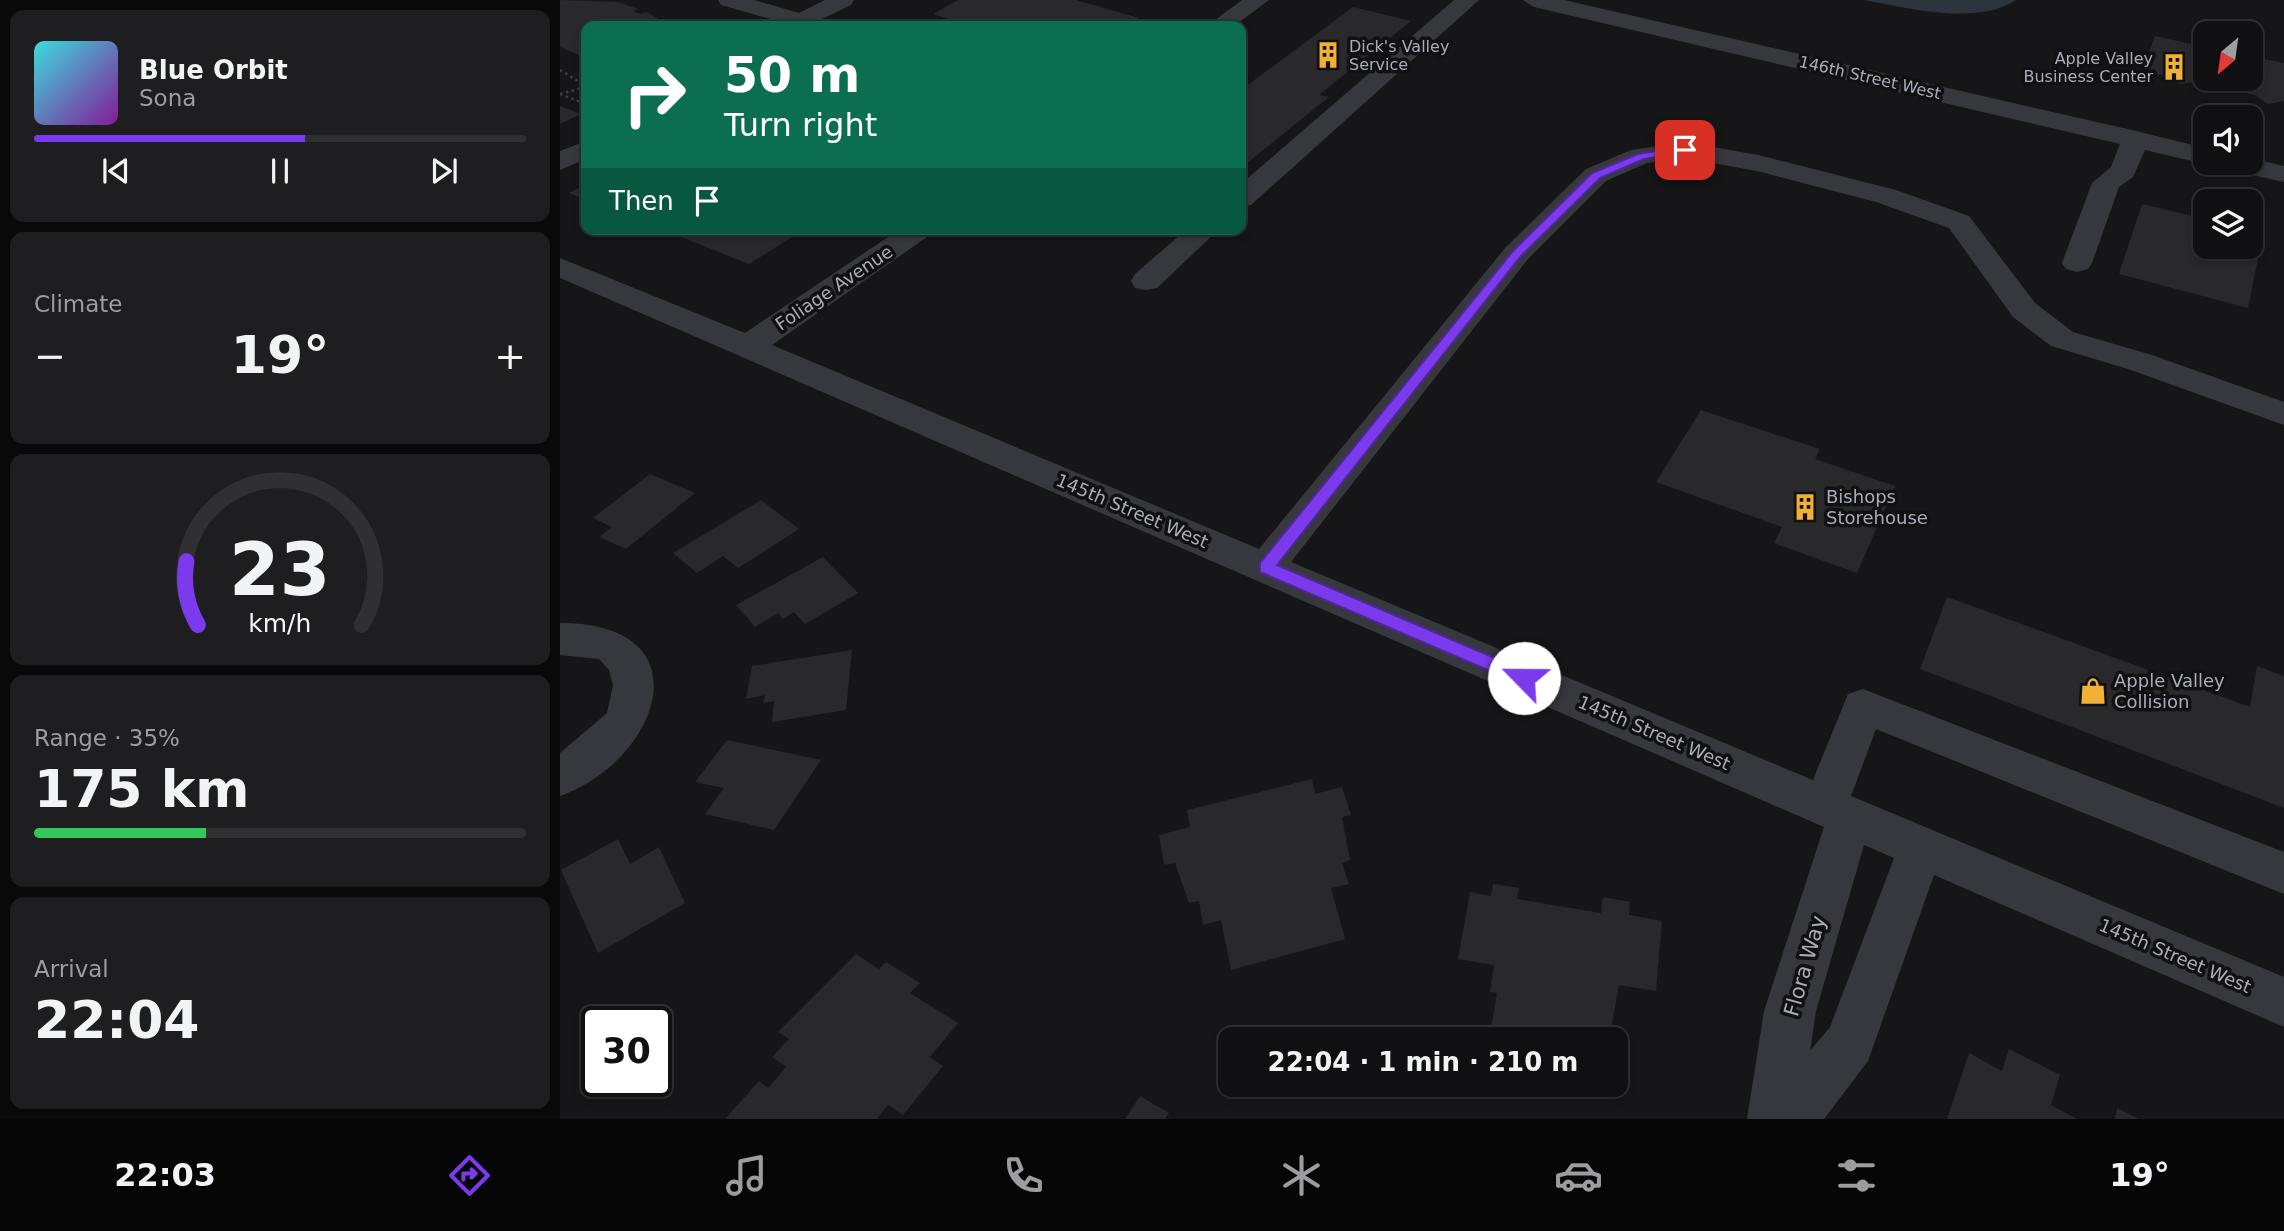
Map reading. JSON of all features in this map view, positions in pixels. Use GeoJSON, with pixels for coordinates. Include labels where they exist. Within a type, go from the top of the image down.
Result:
{"type":"FeatureCollection","features":[{"type":"Feature","properties":{"kind":"street"},"geometry":{"type":"LineString","coordinates":[[729,0],[795,21]]}},
{"type":"Feature","properties":{"kind":"street"},"geometry":{"type":"LineString","coordinates":[[809,21],[843,0]]}},
{"type":"Feature","properties":{"kind":"street"},"geometry":{"type":"LineString","coordinates":[[1226,21],[1258,0]]}},
{"type":"Feature","properties":{"kind":"street"},"geometry":{"type":"LineString","coordinates":[[1246,195],[1468,0]]}},
{"type":"Feature","properties":{"kind":"street","name":"146th Street West"},"geometry":{"type":"LineString","coordinates":[[1534,0],[2193,153]]}},
{"type":"Feature","properties":{"kind":"street"},"geometry":{"type":"LineString","coordinates":[[2077,263],[2106,183],[2123,170],[2136,139]]}},
{"type":"Feature","properties":{"kind":"street"},"geometry":{"type":"LineString","coordinates":[[1266,567],[1517,253],[1596,175],[1642,156],[1685,150],[1758,163],[1886,196],[1959,222],[2024,310],[2062,338],[2140,362],[2284,414]]}},
{"type":"Feature","properties":{"kind":"street"},"geometry":{"type":"LineString","coordinates":[[560,162],[581,152]]}},
{"type":"Feature","properties":{"kind":"street"},"geometry":{"type":"LineString","coordinates":[[2263,169],[2284,174]]}},
{"type":"Feature","properties":{"kind":"street","name":"Foliage Avenue"},"geometry":{"type":"LineString","coordinates":[[747,347],[911,235]]}},
{"type":"Feature","properties":{"kind":"street"},"geometry":{"type":"LineString","coordinates":[[1146,281],[1198,235]]}},
{"type":"Feature","properties":{"kind":"street","name":"145th Street West"},"geometry":{"type":"LineString","coordinates":[[560,267],[2284,1002]]}},
{"type":"Feature","properties":{"kind":"street"},"geometry":{"type":"LineString","coordinates":[[560,639],[590,640],[614,649],[630,668],[636,693],[624,723],[591,757],[560,777]]}},
{"type":"Feature","properties":{"kind":"street","name":"Flora Way"},"geometry":{"type":"LineString","coordinates":[[1774,1119],[1790,1011],[1863,706],[2284,873]]}},
{"type":"Feature","properties":{"kind":"street"},"geometry":{"type":"LineString","coordinates":[[1790,1119],[1850,1043],[1921,847]]}},
{"type":"Feature","properties":{"kind":"path"},"geometry":{"type":"LineString","coordinates":[[560,70],[581,83]]}},
{"type":"Feature","properties":{"kind":"path"},"geometry":{"type":"LineString","coordinates":[[560,94],[581,88]]}},
{"type":"Feature","properties":{"kind":"path"},"geometry":{"type":"LineString","coordinates":[[560,94],[581,102]]}},
{"type":"Feature","properties":{"kind":"shaded area"},"geometry":{"type":"Polygon","coordinates":[[[1864,0],[2016,0],[2000,8],[1962,14],[1864,0]]]}},
{"type":"Feature","properties":{"kind":"building"},"geometry":{"type":"Polygon","coordinates":[[[560,0],[618,2],[638,9],[633,11],[641,14],[646,12],[663,21],[581,21],[581,56],[560,47],[560,0]]]}},
{"type":"Feature","properties":{"kind":"building"},"geometry":{"type":"Polygon","coordinates":[[[958,0],[1076,0],[1139,18],[1134,21],[953,21],[933,14],[958,0]]]}},
{"type":"Feature","properties":{"kind":"building","name":"Dick's Valley Service"},"geometry":{"type":"Polygon","coordinates":[[[1353,7],[1411,21],[1319,95],[1329,97],[1246,164],[1246,86],[1353,7]]]}},
{"type":"Feature","properties":{"kind":"building","name":"Apple Valley Business Center"},"geometry":{"type":"Polygon","coordinates":[[[2155,36],[2193,44],[2193,82],[2181,84],[2170,77],[2142,71],[2155,36]]]}},
{"type":"Feature","properties":{"kind":"building","name":"Apple Valley Business Center"},"geometry":{"type":"Polygon","coordinates":[[[2263,59],[2284,63],[2284,101],[2268,104],[2255,95],[2237,91],[2263,91],[2263,59]]]}},
{"type":"Feature","properties":{"kind":"building"},"geometry":{"type":"Polygon","coordinates":[[[560,106],[581,114],[560,124],[560,106]]]}},
{"type":"Feature","properties":{"kind":"building"},"geometry":{"type":"Polygon","coordinates":[[[581,187],[581,198],[569,193],[581,187]]]}},
{"type":"Feature","properties":{"kind":"building"},"geometry":{"type":"Polygon","coordinates":[[[2142,204],[2193,216],[2193,259],[2258,259],[2248,308],[2119,274],[2142,204]]]}},
{"type":"Feature","properties":{"kind":"building"},"geometry":{"type":"Polygon","coordinates":[[[676,235],[795,235],[749,264],[676,235]]]}},
{"type":"Feature","properties":{"kind":"building","name":"Bishops Storehouse"},"geometry":{"type":"Polygon","coordinates":[[[1701,410],[1820,449],[1815,459],[1895,486],[1857,573],[1774,543],[1782,527],[1656,482],[1701,410]]]}},
{"type":"Feature","properties":{"kind":"building"},"geometry":{"type":"Polygon","coordinates":[[[650,474],[695,493],[626,549],[599,537],[612,527],[593,518],[650,474]]]}},
{"type":"Feature","properties":{"kind":"building"},"geometry":{"type":"Polygon","coordinates":[[[761,500],[799,529],[738,568],[723,556],[697,573],[673,553],[761,500]]]}},
{"type":"Feature","properties":{"kind":"building"},"geometry":{"type":"Polygon","coordinates":[[[823,557],[858,593],[805,624],[794,612],[783,619],[778,613],[755,627],[736,605],[823,557]]]}},
{"type":"Feature","properties":{"kind":"building","name":"Apple Valley Collision"},"geometry":{"type":"Polygon","coordinates":[[[1947,597],[2250,707],[2257,666],[2284,676],[2284,808],[1920,669],[1947,597]]]}},
{"type":"Feature","properties":{"kind":"building"},"geometry":{"type":"Polygon","coordinates":[[[852,650],[846,710],[772,722],[774,701],[763,703],[765,695],[746,699],[752,666],[852,650]]]}},
{"type":"Feature","properties":{"kind":"building"},"geometry":{"type":"Polygon","coordinates":[[[727,740],[821,760],[774,830],[705,814],[724,788],[695,782],[727,740]]]}},
{"type":"Feature","properties":{"kind":"building"},"geometry":{"type":"Polygon","coordinates":[[[1312,779],[1315,794],[1342,787],[1351,815],[1342,817],[1350,860],[1342,863],[1349,884],[1331,888],[1345,939],[1231,970],[1221,920],[1203,925],[1199,901],[1189,903],[1175,863],[1164,865],[1159,835],[1190,827],[1187,810],[1312,779]]]}},
{"type":"Feature","properties":{"kind":"building"},"geometry":{"type":"Polygon","coordinates":[[[618,839],[630,864],[659,847],[685,903],[598,953],[561,870],[618,839]]]}},
{"type":"Feature","properties":{"kind":"building"},"geometry":{"type":"Polygon","coordinates":[[[1493,884],[1519,888],[1517,899],[1601,913],[1603,897],[1630,902],[1629,915],[1662,921],[1656,991],[1619,985],[1611,1027],[1491,1027],[1497,993],[1490,992],[1494,965],[1458,959],[1470,892],[1491,896],[1493,884]]]}},
{"type":"Feature","properties":{"kind":"building"},"geometry":{"type":"Polygon","coordinates":[[[856,954],[879,969],[886,962],[920,983],[910,993],[958,1023],[930,1057],[943,1066],[903,1115],[888,1105],[877,1119],[725,1119],[759,1081],[768,1088],[786,1067],[772,1057],[789,1039],[778,1032],[856,954]]]}},
{"type":"Feature","properties":{"kind":"building"},"geometry":{"type":"Polygon","coordinates":[[[2009,1049],[2060,1075],[2051,1105],[2077,1119],[1947,1119],[1969,1053],[2002,1071],[2009,1049]]]}},
{"type":"Feature","properties":{"kind":"building"},"geometry":{"type":"Polygon","coordinates":[[[1140,1096],[1169,1113],[1165,1119],[1125,1119],[1140,1096]]]}},
{"type":"Feature","properties":{"kind":"building"},"geometry":{"type":"Polygon","coordinates":[[[2117,1108],[2139,1119],[2115,1119],[2117,1108]]]}},
{"type":"Feature","properties":{"kind":"place","name":"Dick's Valley Service"},"geometry":{"type":"Point","coordinates":[1328,55]}},
{"type":"Feature","properties":{"kind":"place","name":"Apple Valley Business Center"},"geometry":{"type":"Point","coordinates":[2174,67]}},
{"type":"Feature","properties":{"kind":"place","name":"Bishops Storehouse"},"geometry":{"type":"Point","coordinates":[1805,507]}},
{"type":"Feature","properties":{"kind":"place","name":"Apple Valley Collision"},"geometry":{"type":"Point","coordinates":[2093,691]}},
{"type":"Feature","properties":{"kind":"route"},"geometry":{"type":"LineString","coordinates":[[1524,678],[1266,567],[1517,253],[1596,175],[1642,156],[1685,150]]}}]}
